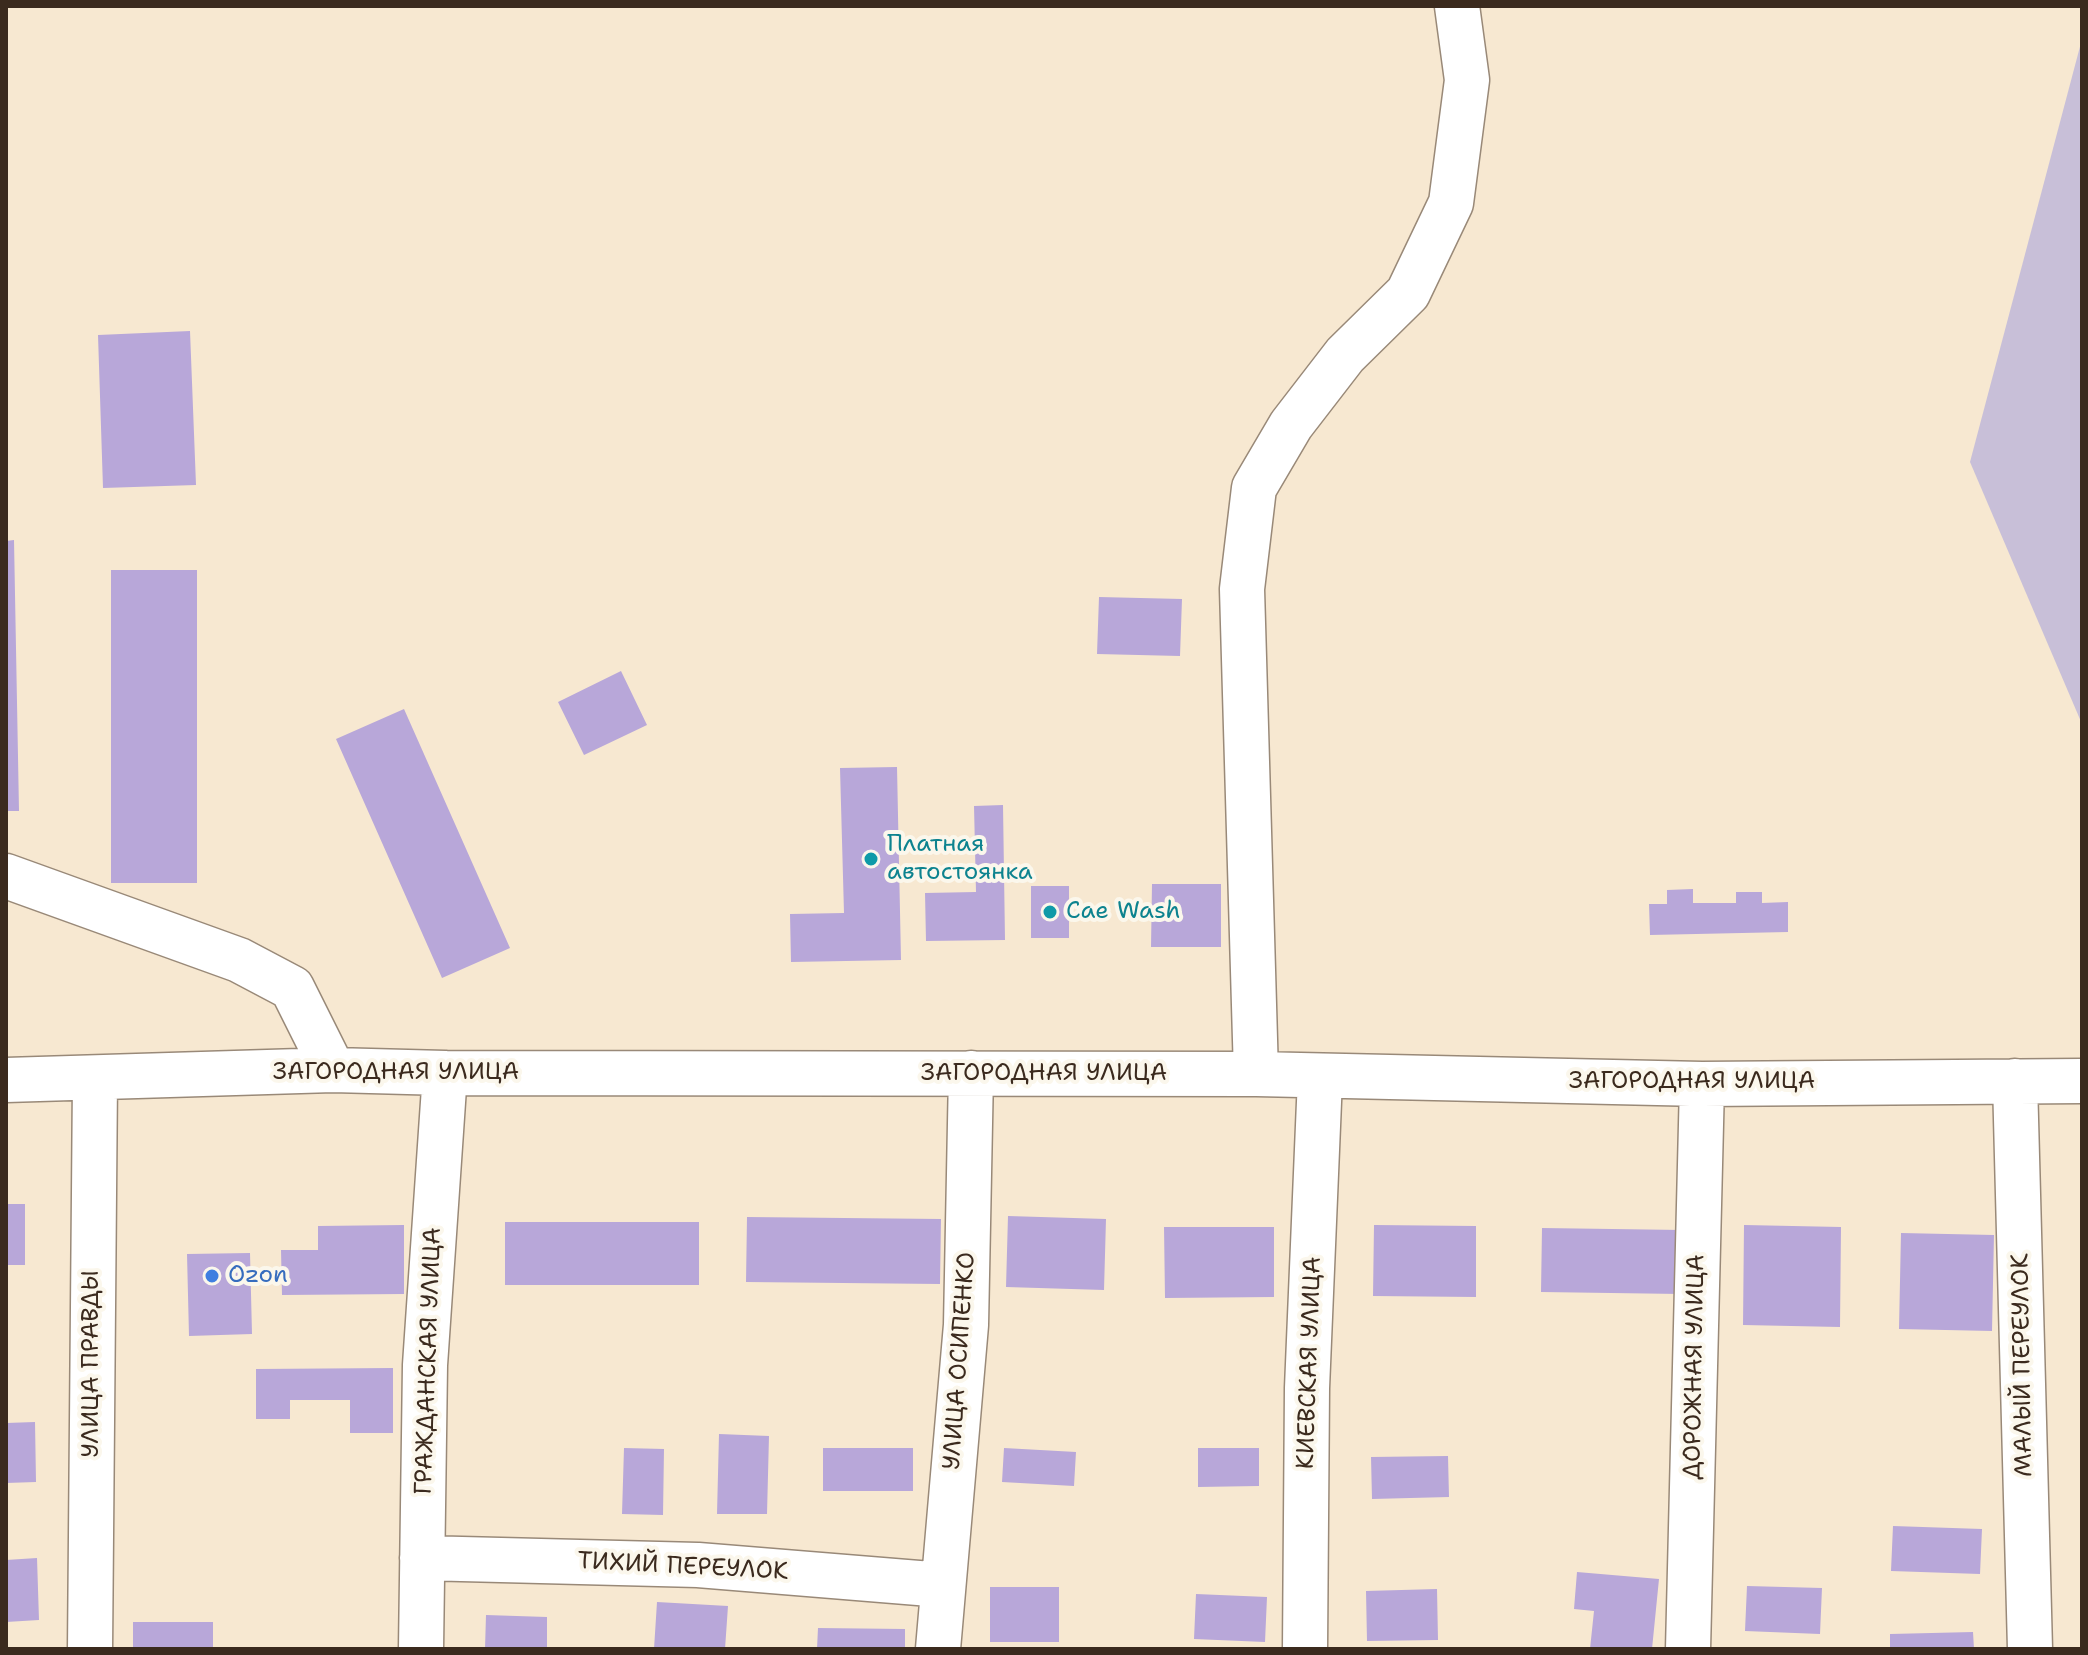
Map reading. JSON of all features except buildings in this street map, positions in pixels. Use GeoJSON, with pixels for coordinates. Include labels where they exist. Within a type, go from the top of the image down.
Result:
{"type":"FeatureCollection","features":[{"type":"Feature","properties":{"kind":"street"},"geometry":{"type":"LineString","coordinates":[[1256,1074],[1242,589],[1254,488],[1291,425],[1345,355],[1408,293],[1451,203],[1467,80],[1457,6]]}},
{"type":"Feature","properties":{"kind":"street"},"geometry":{"type":"LineString","coordinates":[[6,876],[239,960],[292,988],[333,1070]]}},
{"type":"Feature","properties":{"kind":"street","name":"ЗАГОРОДНАЯ УЛИЦА"},"geometry":{"type":"LineString","coordinates":[[6,1080],[333,1070],[445,1073],[1256,1074],[1320,1078],[1702,1084],[2082,1081]]}},
{"type":"Feature","properties":{"kind":"street","name":"ГРАЖДАНСКАЯ УЛИЦА"},"geometry":{"type":"LineString","coordinates":[[421,1649],[425,1365],[445,1073]]}},
{"type":"Feature","properties":{"kind":"street","name":"УЛИЦА ОСИПЕНКО"},"geometry":{"type":"LineString","coordinates":[[938,1649],[966,1325],[971,1073]]}},
{"type":"Feature","properties":{"kind":"street","name":"КИЕВСКАЯ УЛИЦА"},"geometry":{"type":"LineString","coordinates":[[1305,1649],[1307,1388],[1320,1078]]}},
{"type":"Feature","properties":{"kind":"street","name":"УЛИЦА ПРАВДЫ"},"geometry":{"type":"LineString","coordinates":[[90,1649],[95,1079]]}},
{"type":"Feature","properties":{"kind":"street","name":"МАЛЫЙ ПЕРЕУЛОК"},"geometry":{"type":"LineString","coordinates":[[2015,1081],[2030,1649]]}},
{"type":"Feature","properties":{"kind":"street","name":"ДОРОЖНАЯ УЛИЦА"},"geometry":{"type":"LineString","coordinates":[[1688,1649],[1702,1084]]}},
{"type":"Feature","properties":{"kind":"street","name":"ТИХИЙ ПЕРЕУЛОК"},"geometry":{"type":"LineString","coordinates":[[422,1558],[698,1565],[943,1585]]}},
{"type":"Feature","properties":{"kind":"shaded area"},"geometry":{"type":"Polygon","coordinates":[[[2082,39],[2082,724],[1970,462],[2082,39]]]}},
{"type":"Feature","properties":{"kind":"place","name":"Платная автостоянка"},"geometry":{"type":"Point","coordinates":[871,859]}},
{"type":"Feature","properties":{"kind":"place","name":"Cae Wash"},"geometry":{"type":"Point","coordinates":[1050,912]}},
{"type":"Feature","properties":{"kind":"place","name":"Ozon"},"geometry":{"type":"Point","coordinates":[212,1276]}}]}
